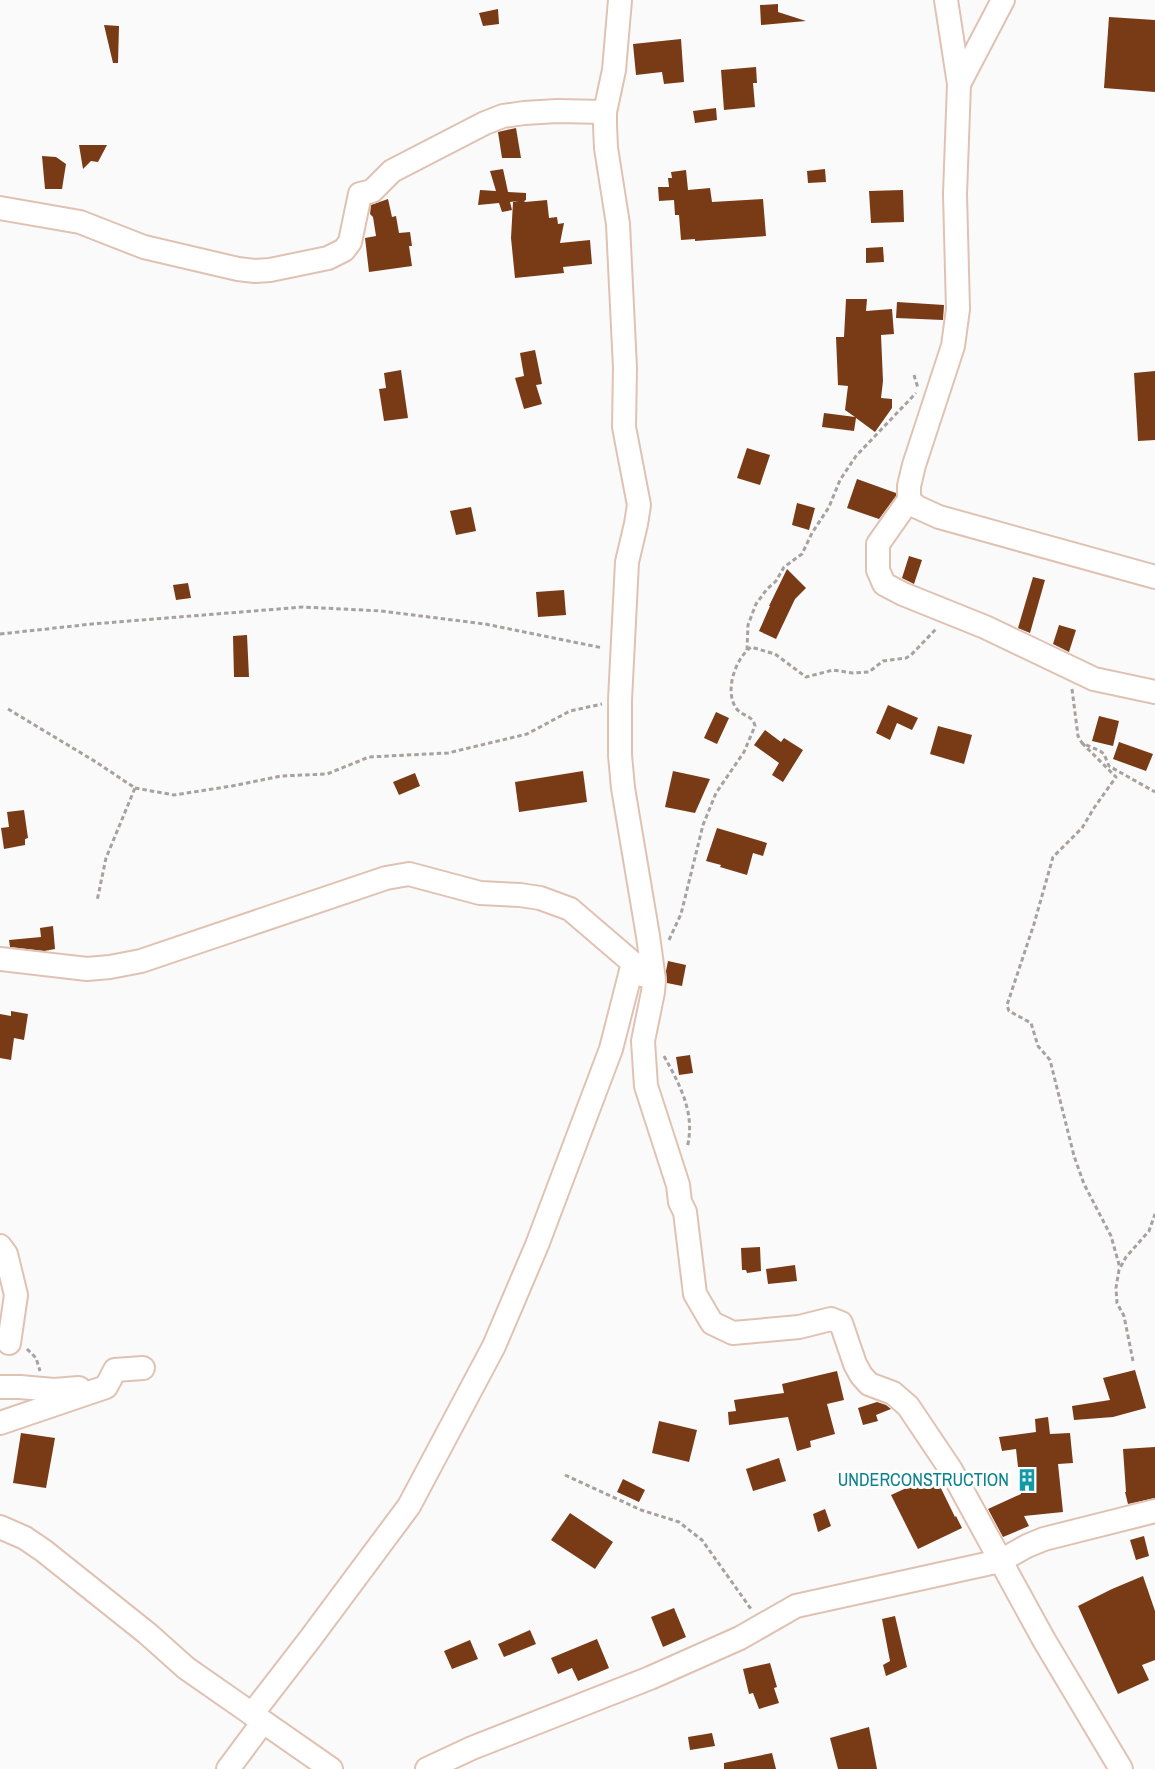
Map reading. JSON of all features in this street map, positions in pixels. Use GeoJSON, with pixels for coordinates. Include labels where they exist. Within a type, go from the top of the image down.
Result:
{"type":"FeatureCollection","features":[{"type":"Feature","properties":{"kind":"street"},"geometry":{"type":"LineString","coordinates":[[620,0],[614,70],[605,112],[606,148],[618,224],[625,368],[624,427],[639,505],[627,562],[620,700],[620,755],[623,788],[654,980],[643,1041],[645,1086],[685,1212],[695,1294],[712,1323],[733,1333],[799,1327],[831,1319],[841,1323],[861,1375],[869,1384],[893,1393],[908,1406],[951,1470],[1044,1640],[1121,1769]]}},
{"type":"Feature","properties":{"kind":"street"},"geometry":{"type":"LineString","coordinates":[[946,0],[959,84],[955,194],[958,309],[953,346],[914,465],[909,486],[909,500],[878,544],[878,570],[884,584],[903,594],[985,627],[1094,679],[1155,692]]}},
{"type":"Feature","properties":{"kind":"street"},"geometry":{"type":"LineString","coordinates":[[959,84],[1003,0]]}},
{"type":"Feature","properties":{"kind":"street"},"geometry":{"type":"LineString","coordinates":[[0,208],[80,222],[144,247],[238,269],[270,270],[328,258],[344,250],[350,242],[360,194],[372,191],[392,171],[485,123],[503,116],[524,113],[605,112]]}},
{"type":"Feature","properties":{"kind":"street"},"geometry":{"type":"LineString","coordinates":[[909,500],[917,507],[939,517],[1155,577]]}},
{"type":"Feature","properties":{"kind":"street"},"geometry":{"type":"LineString","coordinates":[[0,959],[87,969],[141,961],[386,878],[409,874],[480,893],[540,898],[570,909],[633,963],[653,992]]}},
{"type":"Feature","properties":{"kind":"street"},"geometry":{"type":"LineString","coordinates":[[228,1769],[257,1718],[310,1639],[409,1506],[494,1346],[537,1245],[611,1049],[633,963]]}},
{"type":"Feature","properties":{"kind":"street"},"geometry":{"type":"LineString","coordinates":[[0,1246],[6,1254],[16,1294],[9,1343]]}},
{"type":"Feature","properties":{"kind":"street"},"geometry":{"type":"LineString","coordinates":[[0,1423],[106,1387],[115,1370],[143,1368]]}},
{"type":"Feature","properties":{"kind":"street"},"geometry":{"type":"LineString","coordinates":[[0,1387],[54,1390],[82,1388]]}},
{"type":"Feature","properties":{"kind":"street"},"geometry":{"type":"LineString","coordinates":[[428,1769],[472,1748],[650,1678],[740,1638],[796,1606],[1000,1561],[1044,1539],[1155,1512]]}},
{"type":"Feature","properties":{"kind":"street"},"geometry":{"type":"LineString","coordinates":[[0,1527],[25,1538],[44,1551],[148,1634],[186,1668],[332,1769]]}},
{"type":"Feature","properties":{"kind":"path"},"geometry":{"type":"LineString","coordinates":[[747,650],[748,625],[756,604],[776,581],[784,567],[802,554],[829,507],[840,480],[856,456],[919,391],[914,375]]}},
{"type":"Feature","properties":{"kind":"path"},"geometry":{"type":"LineString","coordinates":[[0,634],[303,607],[381,611],[485,624],[623,652]]}},
{"type":"Feature","properties":{"kind":"path"},"geometry":{"type":"LineString","coordinates":[[666,945],[681,914],[703,825],[716,793],[744,752],[755,726],[755,722],[736,709],[733,702],[731,690],[740,657],[751,647],[775,654],[806,677],[833,670],[853,673],[869,672],[883,661],[906,658],[911,655],[945,620],[943,610]]}},
{"type":"Feature","properties":{"kind":"path"},"geometry":{"type":"LineString","coordinates":[[1070,668],[1078,736],[1082,743],[1116,777],[1082,828],[1053,857],[1007,1005],[1009,1011],[1031,1023],[1038,1046],[1050,1060],[1074,1156],[1084,1184],[1111,1236],[1120,1268]]}},
{"type":"Feature","properties":{"kind":"path"},"geometry":{"type":"LineString","coordinates":[[8,709],[135,788],[174,795],[280,776],[327,774],[369,757],[448,753],[527,734],[570,711],[620,700]]}},
{"type":"Feature","properties":{"kind":"path"},"geometry":{"type":"LineString","coordinates":[[1082,743],[1104,754],[1109,766],[1155,792]]}},
{"type":"Feature","properties":{"kind":"path"},"geometry":{"type":"LineString","coordinates":[[96,900],[106,858],[135,788]]}},
{"type":"Feature","properties":{"kind":"path"},"geometry":{"type":"LineString","coordinates":[[660,1050],[679,1082],[688,1111],[690,1138],[685,1157]]}},
{"type":"Feature","properties":{"kind":"path"},"geometry":{"type":"LineString","coordinates":[[1134,1361],[1124,1317],[1117,1303],[1116,1288],[1120,1268],[1126,1257],[1149,1231],[1155,1214]]}},
{"type":"Feature","properties":{"kind":"path"},"geometry":{"type":"LineString","coordinates":[[9,1343],[22,1345],[36,1358],[44,1389]]}},
{"type":"Feature","properties":{"kind":"path"},"geometry":{"type":"LineString","coordinates":[[566,1475],[641,1510],[679,1522],[702,1540],[762,1625]]}},
{"type":"Feature","properties":{"kind":"building"},"geometry":{"type":"Polygon","coordinates":[[[778,4],[778,12],[806,21],[761,25],[760,5],[778,4]]]}},
{"type":"Feature","properties":{"kind":"building"},"geometry":{"type":"Polygon","coordinates":[[[498,9],[499,24],[483,26],[479,13],[498,9]]]}},
{"type":"Feature","properties":{"kind":"building"},"geometry":{"type":"Polygon","coordinates":[[[1109,17],[1155,20],[1155,92],[1104,88],[1109,17]]]}},
{"type":"Feature","properties":{"kind":"building"},"geometry":{"type":"Polygon","coordinates":[[[104,25],[119,26],[118,63],[113,63],[104,25]]]}},
{"type":"Feature","properties":{"kind":"building"},"geometry":{"type":"Polygon","coordinates":[[[681,39],[684,82],[664,84],[662,72],[636,75],[633,44],[681,39]]]}},
{"type":"Feature","properties":{"kind":"building"},"geometry":{"type":"Polygon","coordinates":[[[756,67],[757,83],[753,83],[755,107],[724,110],[721,70],[756,67]]]}},
{"type":"Feature","properties":{"kind":"building"},"geometry":{"type":"Polygon","coordinates":[[[716,108],[717,120],[695,123],[693,111],[716,108]]]}},
{"type":"Feature","properties":{"kind":"building"},"geometry":{"type":"Polygon","coordinates":[[[516,128],[521,158],[502,158],[498,132],[516,128]]]}},
{"type":"Feature","properties":{"kind":"building"},"geometry":{"type":"Polygon","coordinates":[[[79,145],[107,145],[98,162],[91,161],[83,169],[79,145]]]}},
{"type":"Feature","properties":{"kind":"building"},"geometry":{"type":"Polygon","coordinates":[[[42,156],[56,157],[66,164],[62,189],[45,189],[42,156]]]}},
{"type":"Feature","properties":{"kind":"building"},"geometry":{"type":"Polygon","coordinates":[[[503,169],[508,192],[526,193],[525,202],[547,200],[549,218],[557,217],[558,224],[564,223],[560,243],[590,240],[592,264],[563,267],[564,273],[515,278],[511,238],[513,202],[518,201],[510,202],[512,210],[502,212],[499,203],[478,205],[480,190],[496,191],[490,171],[503,169]]]}},
{"type":"Feature","properties":{"kind":"building"},"geometry":{"type":"Polygon","coordinates":[[[825,169],[826,182],[808,183],[807,171],[825,169]]]}},
{"type":"Feature","properties":{"kind":"building"},"geometry":{"type":"Polygon","coordinates":[[[686,170],[688,190],[710,188],[712,202],[763,199],[766,236],[681,240],[679,215],[675,215],[674,200],[659,201],[658,187],[669,187],[668,178],[672,178],[671,172],[686,170]]]}},
{"type":"Feature","properties":{"kind":"building"},"geometry":{"type":"Polygon","coordinates":[[[903,190],[904,222],[871,223],[869,191],[903,190]]]}},
{"type":"Feature","properties":{"kind":"building"},"geometry":{"type":"Polygon","coordinates":[[[388,199],[392,217],[396,216],[399,233],[410,232],[412,246],[409,246],[412,266],[369,272],[365,238],[376,236],[373,217],[370,214],[371,205],[388,199]]]}},
{"type":"Feature","properties":{"kind":"building"},"geometry":{"type":"Polygon","coordinates":[[[883,247],[884,262],[866,263],[866,248],[883,247]]]}},
{"type":"Feature","properties":{"kind":"building"},"geometry":{"type":"Polygon","coordinates":[[[846,299],[867,299],[866,311],[892,309],[894,334],[881,335],[883,381],[881,398],[892,399],[892,408],[875,432],[856,418],[854,431],[822,427],[824,413],[855,417],[845,410],[848,386],[838,385],[836,337],[844,337],[846,299]]]}},
{"type":"Feature","properties":{"kind":"building"},"geometry":{"type":"Polygon","coordinates":[[[897,302],[944,305],[943,320],[896,318],[897,302]]]}},
{"type":"Feature","properties":{"kind":"building"},"geometry":{"type":"Polygon","coordinates":[[[535,350],[542,384],[536,385],[542,404],[524,409],[515,378],[524,376],[520,353],[535,350]]]}},
{"type":"Feature","properties":{"kind":"building"},"geometry":{"type":"Polygon","coordinates":[[[401,370],[408,418],[384,421],[379,389],[386,388],[384,373],[401,370]]]}},
{"type":"Feature","properties":{"kind":"building"},"geometry":{"type":"Polygon","coordinates":[[[1155,371],[1155,440],[1138,441],[1134,373],[1155,371]]]}},
{"type":"Feature","properties":{"kind":"building"},"geometry":{"type":"Polygon","coordinates":[[[747,448],[770,455],[760,485],[737,478],[747,448]]]}},
{"type":"Feature","properties":{"kind":"building"},"geometry":{"type":"Polygon","coordinates":[[[857,479],[896,493],[879,519],[847,508],[857,479]]]}},
{"type":"Feature","properties":{"kind":"building"},"geometry":{"type":"Polygon","coordinates":[[[797,503],[815,508],[809,530],[792,525],[797,503]]]}},
{"type":"Feature","properties":{"kind":"building"},"geometry":{"type":"Polygon","coordinates":[[[471,507],[476,531],[456,535],[450,511],[471,507]]]}},
{"type":"Feature","properties":{"kind":"building"},"geometry":{"type":"Polygon","coordinates":[[[909,556],[922,560],[914,584],[902,578],[909,556]]]}},
{"type":"Feature","properties":{"kind":"building"},"geometry":{"type":"Polygon","coordinates":[[[787,569],[806,588],[795,599],[776,639],[759,631],[787,569]]]}},
{"type":"Feature","properties":{"kind":"building"},"geometry":{"type":"Polygon","coordinates":[[[1033,577],[1045,580],[1030,633],[1018,628],[1033,577]]]}},
{"type":"Feature","properties":{"kind":"building"},"geometry":{"type":"Polygon","coordinates":[[[188,583],[191,598],[176,600],[173,585],[188,583]]]}},
{"type":"Feature","properties":{"kind":"building"},"geometry":{"type":"Polygon","coordinates":[[[564,590],[566,615],[538,617],[536,592],[564,590]]]}},
{"type":"Feature","properties":{"kind":"building"},"geometry":{"type":"Polygon","coordinates":[[[1059,625],[1076,630],[1069,652],[1053,644],[1059,625]]]}},
{"type":"Feature","properties":{"kind":"building"},"geometry":{"type":"Polygon","coordinates":[[[247,635],[249,677],[234,677],[233,636],[247,635]]]}},
{"type":"Feature","properties":{"kind":"building"},"geometry":{"type":"Polygon","coordinates":[[[888,705],[918,718],[912,730],[897,723],[890,740],[876,733],[888,705]]]}},
{"type":"Feature","properties":{"kind":"building"},"geometry":{"type":"Polygon","coordinates":[[[716,712],[729,718],[717,744],[704,738],[716,712]]]}},
{"type":"Feature","properties":{"kind":"building"},"geometry":{"type":"Polygon","coordinates":[[[1099,716],[1119,721],[1113,746],[1092,741],[1099,716]]]}},
{"type":"Feature","properties":{"kind":"building"},"geometry":{"type":"Polygon","coordinates":[[[938,726],[972,735],[964,764],[930,754],[938,726]]]}},
{"type":"Feature","properties":{"kind":"building"},"geometry":{"type":"Polygon","coordinates":[[[765,730],[781,742],[784,738],[803,750],[783,782],[772,775],[779,763],[754,745],[765,730]]]}},
{"type":"Feature","properties":{"kind":"building"},"geometry":{"type":"Polygon","coordinates":[[[1119,742],[1153,754],[1146,771],[1113,759],[1119,742]]]}},
{"type":"Feature","properties":{"kind":"building"},"geometry":{"type":"Polygon","coordinates":[[[583,771],[587,802],[519,812],[515,782],[583,771]]]}},
{"type":"Feature","properties":{"kind":"building"},"geometry":{"type":"Polygon","coordinates":[[[673,771],[710,779],[695,813],[665,807],[673,771]]]}},
{"type":"Feature","properties":{"kind":"building"},"geometry":{"type":"Polygon","coordinates":[[[415,773],[420,786],[399,795],[393,782],[415,773]]]}},
{"type":"Feature","properties":{"kind":"building"},"geometry":{"type":"Polygon","coordinates":[[[24,810],[28,838],[25,839],[25,845],[4,849],[1,828],[9,827],[7,812],[24,810]]]}},
{"type":"Feature","properties":{"kind":"building"},"geometry":{"type":"Polygon","coordinates":[[[717,828],[767,843],[763,856],[753,853],[747,875],[706,861],[717,828]]]}},
{"type":"Feature","properties":{"kind":"building"},"geometry":{"type":"Polygon","coordinates":[[[53,926],[55,949],[44,951],[10,947],[9,940],[41,937],[40,928],[53,926]]]}},
{"type":"Feature","properties":{"kind":"building"},"geometry":{"type":"Polygon","coordinates":[[[668,961],[686,965],[682,986],[667,983],[668,961]]]}},
{"type":"Feature","properties":{"kind":"building"},"geometry":{"type":"Polygon","coordinates":[[[11,1011],[28,1014],[24,1040],[14,1038],[11,1060],[0,1058],[0,1014],[11,1016],[11,1011]]]}},
{"type":"Feature","properties":{"kind":"building"},"geometry":{"type":"Polygon","coordinates":[[[690,1055],[693,1073],[679,1075],[676,1057],[690,1055]]]}},
{"type":"Feature","properties":{"kind":"building"},"geometry":{"type":"Polygon","coordinates":[[[760,1247],[761,1271],[747,1273],[746,1270],[742,1270],[741,1248],[760,1247]]]}},
{"type":"Feature","properties":{"kind":"building"},"geometry":{"type":"Polygon","coordinates":[[[795,1265],[797,1281],[768,1284],[766,1269],[795,1265]]]}},
{"type":"Feature","properties":{"kind":"building"},"geometry":{"type":"Polygon","coordinates":[[[1135,1370],[1146,1408],[1113,1417],[1074,1420],[1072,1406],[1110,1400],[1103,1378],[1135,1370]]]}},
{"type":"Feature","properties":{"kind":"building"},"geometry":{"type":"Polygon","coordinates":[[[837,1371],[844,1400],[827,1404],[835,1434],[810,1441],[811,1447],[797,1451],[788,1417],[729,1425],[728,1412],[736,1411],[734,1400],[784,1393],[782,1384],[837,1371]]]}},
{"type":"Feature","properties":{"kind":"building"},"geometry":{"type":"Polygon","coordinates":[[[877,1402],[891,1409],[876,1415],[878,1421],[863,1425],[858,1408],[877,1402]]]}},
{"type":"Feature","properties":{"kind":"building"},"geometry":{"type":"Polygon","coordinates":[[[1048,1417],[1050,1434],[1070,1433],[1073,1463],[1058,1464],[1063,1512],[1024,1516],[1029,1526],[1003,1537],[988,1509],[1021,1494],[1016,1449],[1002,1451],[999,1437],[1036,1432],[1035,1419],[1048,1417]]]}},
{"type":"Feature","properties":{"kind":"building"},"geometry":{"type":"Polygon","coordinates":[[[659,1421],[697,1430],[689,1462],[652,1453],[659,1421]]]}},
{"type":"Feature","properties":{"kind":"building"},"geometry":{"type":"Polygon","coordinates":[[[21,1433],[55,1438],[46,1488],[13,1483],[21,1433]]]}},
{"type":"Feature","properties":{"kind":"building"},"geometry":{"type":"Polygon","coordinates":[[[1155,1447],[1155,1498],[1128,1504],[1125,1492],[1123,1449],[1155,1447]]]}},
{"type":"Feature","properties":{"kind":"building"},"geometry":{"type":"Polygon","coordinates":[[[779,1458],[786,1481],[753,1491],[746,1469],[779,1458]]]}},
{"type":"Feature","properties":{"kind":"building"},"geometry":{"type":"Polygon","coordinates":[[[933,1472],[962,1528],[918,1549],[891,1495],[933,1472]]]}},
{"type":"Feature","properties":{"kind":"building"},"geometry":{"type":"Polygon","coordinates":[[[623,1479],[645,1490],[639,1502],[617,1492],[623,1479]]]}},
{"type":"Feature","properties":{"kind":"building"},"geometry":{"type":"Polygon","coordinates":[[[825,1509],[831,1526],[818,1532],[813,1514],[825,1509]]]}},
{"type":"Feature","properties":{"kind":"building"},"geometry":{"type":"Polygon","coordinates":[[[570,1513],[613,1542],[595,1569],[551,1540],[570,1513]]]}},
{"type":"Feature","properties":{"kind":"building"},"geometry":{"type":"Polygon","coordinates":[[[1144,1536],[1149,1556],[1136,1560],[1130,1540],[1144,1536]]]}},
{"type":"Feature","properties":{"kind":"building"},"geometry":{"type":"Polygon","coordinates":[[[1143,1576],[1155,1611],[1155,1660],[1142,1665],[1149,1680],[1118,1694],[1078,1606],[1143,1576]]]}},
{"type":"Feature","properties":{"kind":"building"},"geometry":{"type":"Polygon","coordinates":[[[674,1608],[686,1637],[663,1647],[651,1617],[674,1608]]]}},
{"type":"Feature","properties":{"kind":"building"},"geometry":{"type":"Polygon","coordinates":[[[895,1616],[907,1667],[886,1676],[883,1665],[890,1661],[882,1619],[895,1616]]]}},
{"type":"Feature","properties":{"kind":"building"},"geometry":{"type":"Polygon","coordinates":[[[530,1630],[536,1644],[504,1657],[498,1644],[530,1630]]]}},
{"type":"Feature","properties":{"kind":"building"},"geometry":{"type":"Polygon","coordinates":[[[597,1639],[609,1668],[578,1681],[572,1668],[558,1674],[551,1658],[597,1639]]]}},
{"type":"Feature","properties":{"kind":"building"},"geometry":{"type":"Polygon","coordinates":[[[470,1640],[478,1659],[452,1669],[444,1651],[470,1640]]]}},
{"type":"Feature","properties":{"kind":"building"},"geometry":{"type":"Polygon","coordinates":[[[770,1663],[779,1703],[759,1709],[753,1693],[749,1694],[743,1669],[770,1663]]]}},
{"type":"Feature","properties":{"kind":"building"},"geometry":{"type":"Polygon","coordinates":[[[869,1727],[877,1769],[838,1769],[830,1738],[869,1727]]]}},
{"type":"Feature","properties":{"kind":"building"},"geometry":{"type":"Polygon","coordinates":[[[712,1733],[715,1746],[690,1750],[688,1737],[712,1733]]]}},
{"type":"Feature","properties":{"kind":"building"},"geometry":{"type":"Polygon","coordinates":[[[772,1753],[776,1769],[724,1769],[724,1763],[772,1753]]]}},
{"type":"Feature","properties":{"kind":"place","name":"UNDERCONSTRUCTION"},"geometry":{"type":"Point","coordinates":[1027,1480]}}]}
